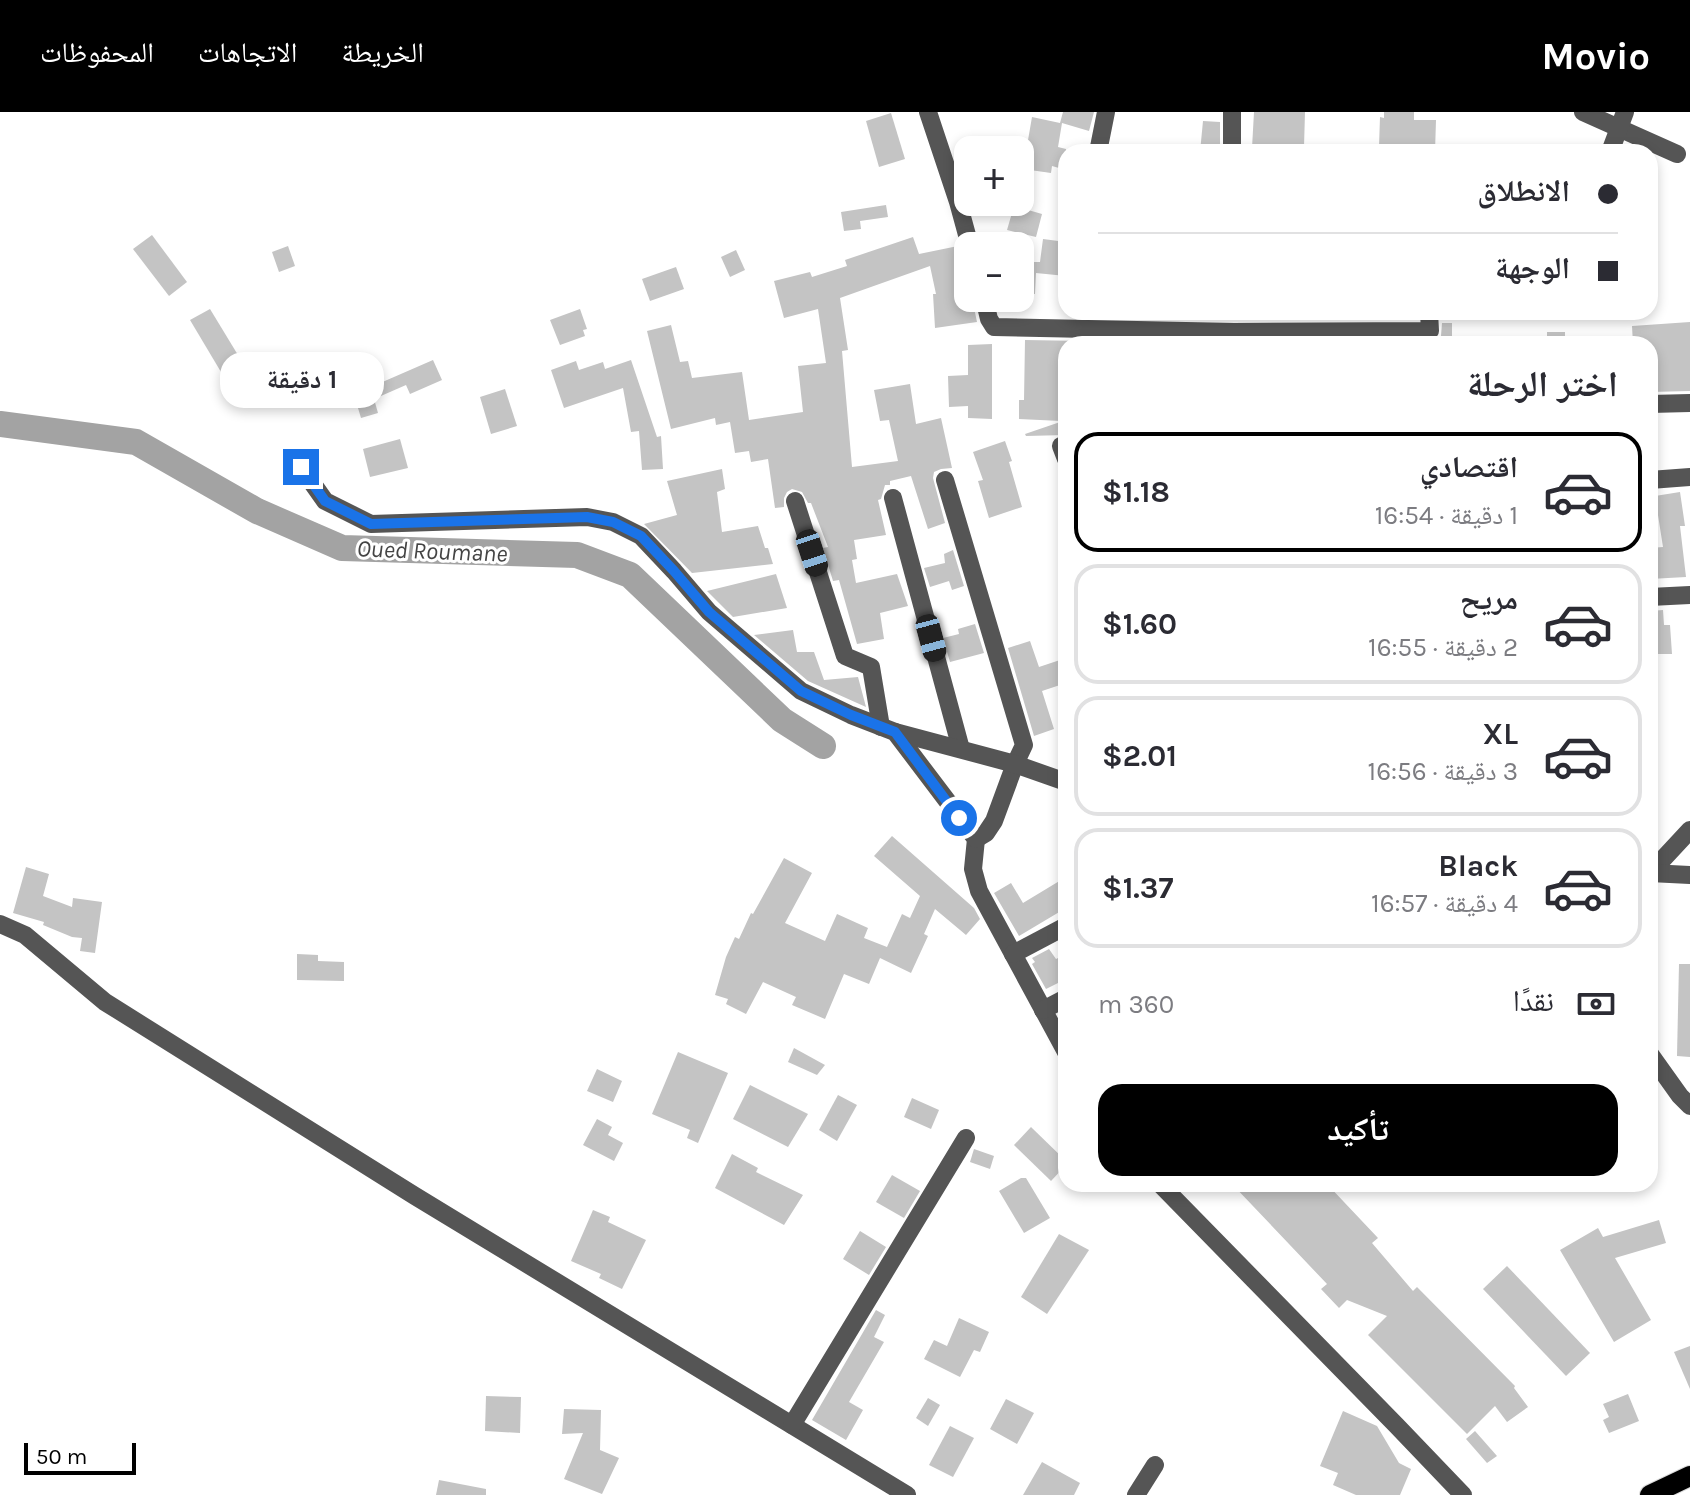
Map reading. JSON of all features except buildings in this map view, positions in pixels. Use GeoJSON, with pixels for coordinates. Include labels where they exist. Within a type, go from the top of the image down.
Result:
{"type":"FeatureCollection","features":[{"type":"Feature","properties":{"kind":"main road"},"geometry":{"type":"LineString","coordinates":[[1650,1495],[1690,1476]]}},
{"type":"Feature","properties":{"kind":"street"},"geometry":{"type":"LineString","coordinates":[[928,112],[966,232]]}},
{"type":"Feature","properties":{"kind":"street"},"geometry":{"type":"LineString","coordinates":[[1100,144],[1106,112]]}},
{"type":"Feature","properties":{"kind":"street"},"geometry":{"type":"LineString","coordinates":[[1232,112],[1232,144]]}},
{"type":"Feature","properties":{"kind":"street"},"geometry":{"type":"LineString","coordinates":[[1583,112],[1622,120],[1677,154]]}},
{"type":"Feature","properties":{"kind":"street"},"geometry":{"type":"LineString","coordinates":[[1613,144],[1622,120]]}},
{"type":"Feature","properties":{"kind":"street"},"geometry":{"type":"LineString","coordinates":[[987,312],[994,327],[1066,320],[1320,336]]}},
{"type":"Feature","properties":{"kind":"street"},"geometry":{"type":"LineString","coordinates":[[1234,320],[1234,332]]}},
{"type":"Feature","properties":{"kind":"street"},"geometry":{"type":"LineString","coordinates":[[1356,336],[1430,331],[1429,320]]}},
{"type":"Feature","properties":{"kind":"street"},"geometry":{"type":"LineString","coordinates":[[1658,404],[1690,403]]}},
{"type":"Feature","properties":{"kind":"street"},"geometry":{"type":"LineString","coordinates":[[301,467],[325,501],[371,524],[548,517],[587,517],[613,522],[641,536],[709,612],[801,691],[888,729],[1058,779]]}},
{"type":"Feature","properties":{"kind":"street"},"geometry":{"type":"LineString","coordinates":[[1658,479],[1690,477]]}},
{"type":"Feature","properties":{"kind":"street"},"geometry":{"type":"LineString","coordinates":[[945,480],[1024,745],[994,821],[986,833],[976,839]]}},
{"type":"Feature","properties":{"kind":"street"},"geometry":{"type":"LineString","coordinates":[[893,498],[961,749]]}},
{"type":"Feature","properties":{"kind":"street"},"geometry":{"type":"LineString","coordinates":[[795,501],[845,656],[871,667],[888,729],[976,839],[973,869],[979,891],[1058,1037]]}},
{"type":"Feature","properties":{"kind":"street"},"geometry":{"type":"LineString","coordinates":[[1658,597],[1690,595]]}},
{"type":"Feature","properties":{"kind":"street"},"geometry":{"type":"LineString","coordinates":[[1658,864],[1690,830]]}},
{"type":"Feature","properties":{"kind":"street"},"geometry":{"type":"LineString","coordinates":[[1658,873],[1690,875]]}},
{"type":"Feature","properties":{"kind":"street"},"geometry":{"type":"LineString","coordinates":[[0,924],[25,935],[105,1002],[415,1196],[907,1495]]}},
{"type":"Feature","properties":{"kind":"street"},"geometry":{"type":"LineString","coordinates":[[1013,954],[1058,930]]}},
{"type":"Feature","properties":{"kind":"street"},"geometry":{"type":"LineString","coordinates":[[1043,1010],[1058,1002]]}},
{"type":"Feature","properties":{"kind":"street"},"geometry":{"type":"LineString","coordinates":[[1658,1065],[1690,1106]]}},
{"type":"Feature","properties":{"kind":"street"},"geometry":{"type":"LineString","coordinates":[[792,1425],[966,1138]]}},
{"type":"Feature","properties":{"kind":"street"},"geometry":{"type":"LineString","coordinates":[[1168,1192],[1463,1495]]}},
{"type":"Feature","properties":{"kind":"street"},"geometry":{"type":"LineString","coordinates":[[1136,1495],[1155,1465]]}},
{"type":"Feature","properties":{"kind":"waterway","name":"Oued Roumane"},"geometry":{"type":"LineString","coordinates":[[0,424],[136,442],[257,511],[342,548],[577,555],[630,575],[782,720],[823,746]]}},
{"type":"Feature","properties":{"kind":"route"},"geometry":{"type":"LineString","coordinates":[[301,467],[325,501],[371,524],[587,517],[613,522],[641,536],[709,612],[801,691],[895,732],[959,818]]}}]}
